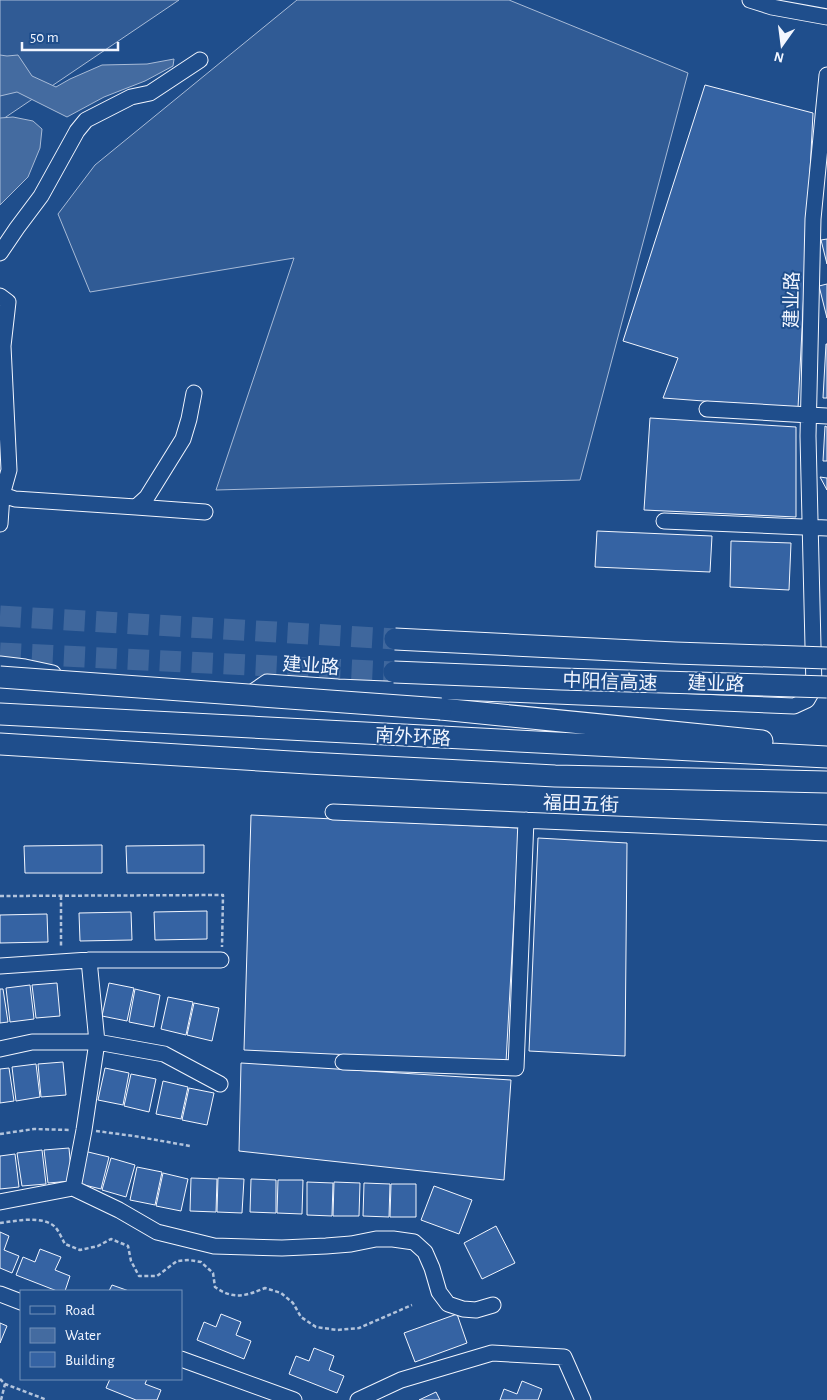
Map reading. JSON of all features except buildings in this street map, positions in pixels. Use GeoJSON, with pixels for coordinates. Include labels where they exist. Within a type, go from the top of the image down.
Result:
{"type":"FeatureCollection","features":[{"type":"Feature","properties":{"kind":"highway","name":"中阳信高速"},"geometry":{"type":"LineString","coordinates":[[395,638],[675,653],[827,658]]}},
{"type":"Feature","properties":{"kind":"highway","name":"中阳信高速"},"geometry":{"type":"LineString","coordinates":[[394,672],[571,680],[827,687]]}},
{"type":"Feature","properties":{"kind":"highway"},"geometry":{"type":"LineString","coordinates":[[0,677],[442,709],[827,748]]}},
{"type":"Feature","properties":{"kind":"highway"},"geometry":{"type":"LineString","coordinates":[[0,703],[68,718]]}},
{"type":"Feature","properties":{"kind":"highway","name":"南外环路"},"geometry":{"type":"LineString","coordinates":[[0,714],[827,758]]}},
{"type":"Feature","properties":{"kind":"highway","name":"南外环路"},"geometry":{"type":"LineString","coordinates":[[0,744],[555,776],[827,782]]}},
{"type":"Feature","properties":{"kind":"highway"},"geometry":{"type":"LineString","coordinates":[[0,755],[59,747]]}},
{"type":"Feature","properties":{"kind":"street"},"geometry":{"type":"LineString","coordinates":[[750,0],[772,7],[827,17]]}},
{"type":"Feature","properties":{"kind":"street"},"geometry":{"type":"LineString","coordinates":[[0,253],[42,196],[77,131],[86,120],[131,97],[150,93],[200,60]]}},
{"type":"Feature","properties":{"kind":"street","name":"建业路"},"geometry":{"type":"LineString","coordinates":[[0,664],[131,687],[232,696],[251,693],[267,682],[357,688],[794,706],[807,700],[814,688],[808,415],[813,219],[827,75]]}},
{"type":"Feature","properties":{"kind":"street"},"geometry":{"type":"LineString","coordinates":[[0,296],[8,302],[3,346],[9,470],[1,495],[0,524]]}},
{"type":"Feature","properties":{"kind":"street"},"geometry":{"type":"LineString","coordinates":[[136,507],[147,497],[183,439],[194,392]]}},
{"type":"Feature","properties":{"kind":"street"},"geometry":{"type":"LineString","coordinates":[[706,409],[827,416]]}},
{"type":"Feature","properties":{"kind":"street"},"geometry":{"type":"LineString","coordinates":[[1,495],[15,499],[205,512]]}},
{"type":"Feature","properties":{"kind":"street"},"geometry":{"type":"LineString","coordinates":[[664,521],[827,528]]}},
{"type":"Feature","properties":{"kind":"street","name":"福田五街"},"geometry":{"type":"LineString","coordinates":[[334,812],[827,833]]}},
{"type":"Feature","properties":{"kind":"street"},"geometry":{"type":"LineString","coordinates":[[343,1062],[516,1068],[526,820]]}},
{"type":"Feature","properties":{"kind":"street"},"geometry":{"type":"LineString","coordinates":[[73,1188],[97,1042],[89,960]]}},
{"type":"Feature","properties":{"kind":"street"},"geometry":{"type":"LineString","coordinates":[[0,966],[89,960],[221,960]]}},
{"type":"Feature","properties":{"kind":"street"},"geometry":{"type":"LineString","coordinates":[[0,1049],[32,1042],[97,1042],[164,1054],[220,1084]]}},
{"type":"Feature","properties":{"kind":"street"},"geometry":{"type":"LineString","coordinates":[[0,1202],[73,1188],[119,1210],[157,1232],[214,1246],[282,1248],[351,1244],[376,1239],[414,1242],[425,1252],[439,1292],[448,1304],[463,1309],[476,1310],[493,1304]]}},
{"type":"Feature","properties":{"kind":"street"},"geometry":{"type":"LineString","coordinates":[[0,1294],[20,1302]]}},
{"type":"Feature","properties":{"kind":"street"},"geometry":{"type":"LineString","coordinates":[[358,1400],[401,1380],[492,1353],[564,1357],[584,1400]]}},
{"type":"Feature","properties":{"kind":"street"},"geometry":{"type":"LineString","coordinates":[[182,1360],[294,1400]]}},
{"type":"Feature","properties":{"kind":"path"},"geometry":{"type":"LineString","coordinates":[[0,896],[223,895],[221,960]]}},
{"type":"Feature","properties":{"kind":"path"},"geometry":{"type":"LineString","coordinates":[[61,896],[62,962]]}},
{"type":"Feature","properties":{"kind":"path"},"geometry":{"type":"LineString","coordinates":[[0,1134],[34,1129],[84,1130],[134,1136],[190,1146]]}},
{"type":"Feature","properties":{"kind":"path"},"geometry":{"type":"LineString","coordinates":[[0,1223],[43,1220],[55,1226],[65,1244],[80,1250],[98,1246],[111,1239],[128,1246],[131,1261],[139,1276],[157,1276],[177,1261],[201,1262],[213,1273],[215,1287],[224,1293],[234,1296],[250,1294],[264,1288],[281,1293],[293,1303],[301,1318],[316,1327],[337,1330],[359,1328],[412,1305]]}},
{"type":"Feature","properties":{"kind":"path"},"geometry":{"type":"LineString","coordinates":[[0,1379],[5,1384],[47,1400]]}},
{"type":"Feature","properties":{"kind":"path"},"geometry":{"type":"LineString","coordinates":[[1,1400],[5,1384]]}},
{"type":"Feature","properties":{"kind":"shaded area"},"geometry":{"type":"Polygon","coordinates":[[[0,0],[179,0],[0,121],[0,0]]]}},
{"type":"Feature","properties":{"kind":"shaded area"},"geometry":{"type":"Polygon","coordinates":[[[297,0],[509,0],[688,73],[580,480],[216,490],[294,258],[90,292],[58,214],[95,165],[297,0]]]}},
{"type":"Feature","properties":{"kind":"water"},"geometry":{"type":"Polygon","coordinates":[[[0,55],[18,55],[32,76],[56,87],[102,65],[147,64],[174,59],[173,66],[145,81],[104,97],[67,117],[17,92],[0,96],[0,55]]]}},
{"type":"Feature","properties":{"kind":"water"},"geometry":{"type":"Polygon","coordinates":[[[13,117],[33,121],[42,129],[40,148],[28,177],[0,205],[0,118],[13,117]]]}},
{"type":"Feature","properties":{"kind":"tunnel"},"geometry":{"type":"LineString","coordinates":[[0,616],[395,639]]}},
{"type":"Feature","properties":{"kind":"tunnel"},"geometry":{"type":"LineString","coordinates":[[0,653],[394,672]]}}]}
